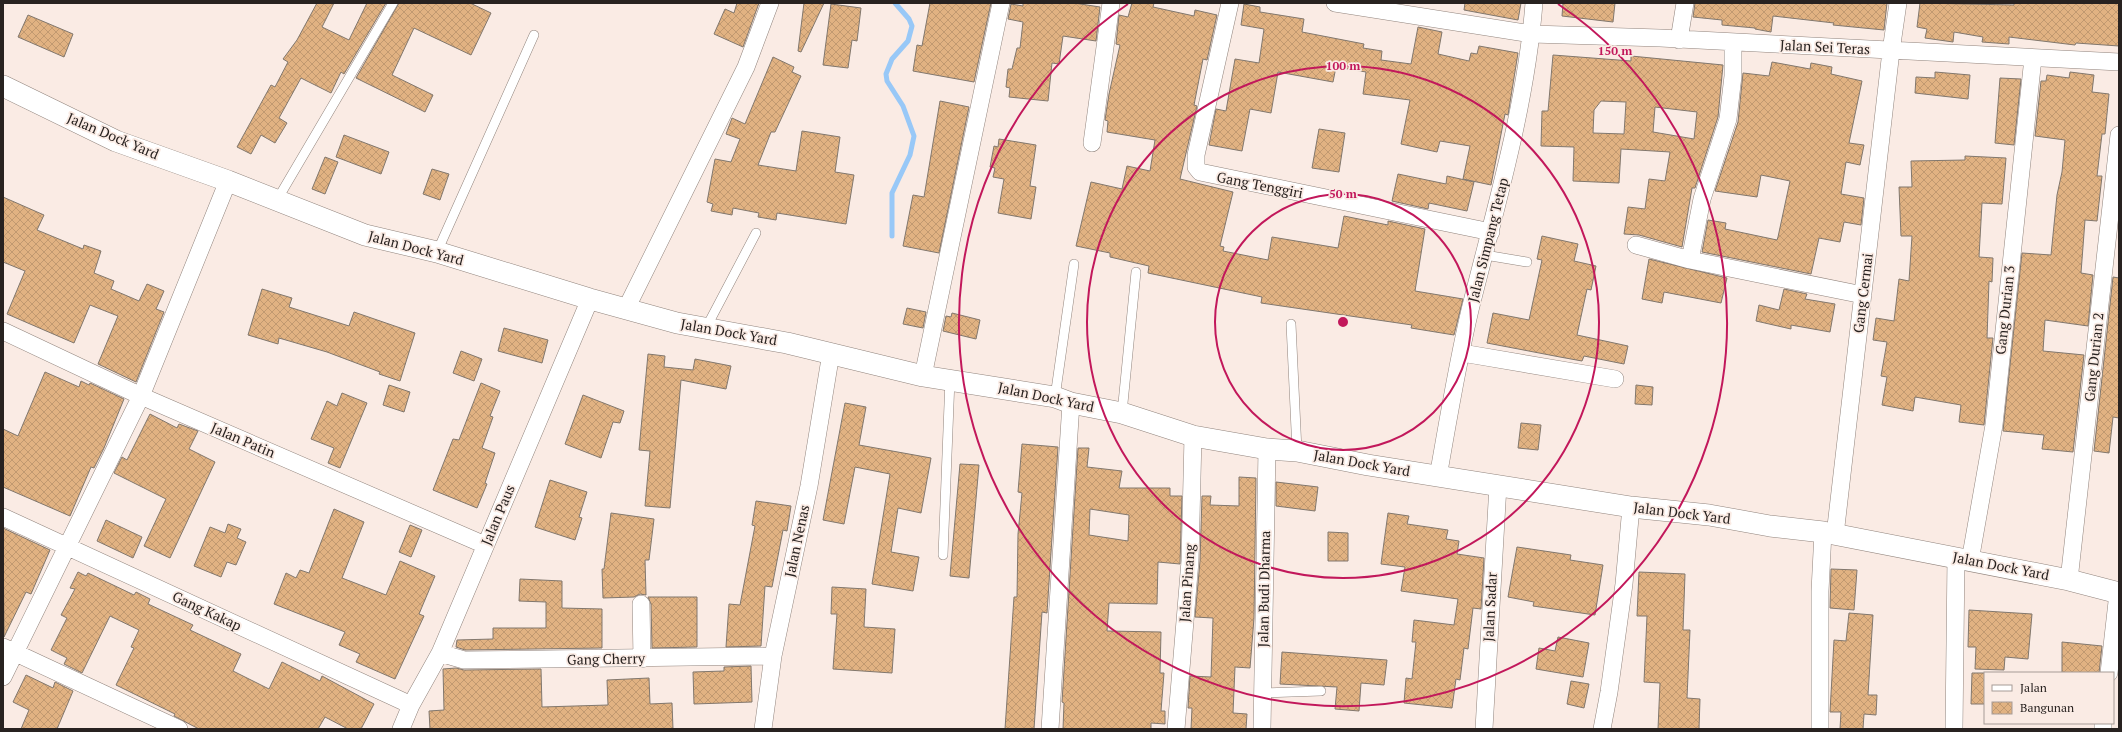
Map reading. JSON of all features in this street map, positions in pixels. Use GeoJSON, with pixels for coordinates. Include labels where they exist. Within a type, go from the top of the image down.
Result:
{"type":"FeatureCollection","features":[{"type":"Feature","properties":{"kind":"street"},"geometry":{"type":"LineString","coordinates":[[626,309],[746,67],[770,3]]}},
{"type":"Feature","properties":{"kind":"street"},"geometry":{"type":"LineString","coordinates":[[923,376],[1001,3]]}},
{"type":"Feature","properties":{"kind":"street"},"geometry":{"type":"LineString","coordinates":[[1092,143],[1111,3]]}},
{"type":"Feature","properties":{"kind":"street","name":"Gang Tenggiri"},"geometry":{"type":"LineString","coordinates":[[1230,3],[1196,155],[1196,167],[1200,172],[1491,232]]}},
{"type":"Feature","properties":{"kind":"street","name":"Jalan Sei Teras"},"geometry":{"type":"LineString","coordinates":[[1335,3],[1532,34],[1733,42],[2119,62]]}},
{"type":"Feature","properties":{"kind":"street","name":"Jalan Simpang Tetap"},"geometry":{"type":"LineString","coordinates":[[1438,477],[1462,353],[1511,144],[1532,34],[1534,3]]}},
{"type":"Feature","properties":{"kind":"street"},"geometry":{"type":"LineString","coordinates":[[1679,40],[1685,3]]}},
{"type":"Feature","properties":{"kind":"street","name":"Gang Cermai"},"geometry":{"type":"LineString","coordinates":[[1820,729],[1820,591],[1822,553],[1829,534],[1864,295],[1891,51],[1898,3]]}},
{"type":"Feature","properties":{"kind":"street"},"geometry":{"type":"LineString","coordinates":[[1690,260],[1702,199],[1728,120],[1733,76],[1733,42]]}},
{"type":"Feature","properties":{"kind":"street","name":"Gang Durian 3"},"geometry":{"type":"LineString","coordinates":[[1954,729],[1963,559],[1994,425],[2033,58]]}},
{"type":"Feature","properties":{"kind":"street","name":"Jalan Dock Yard"},"geometry":{"type":"LineString","coordinates":[[3,86],[116,141],[228,181],[365,234],[436,252],[590,299],[677,323],[787,343],[923,376],[950,379],[1063,400],[1122,413],[1193,436],[1267,449],[1297,451],[1438,477],[1498,485],[1631,507],[1709,515],[1770,526],[1829,534],[2119,590]]}},
{"type":"Feature","properties":{"kind":"street","name":"Gang Durian 2"},"geometry":{"type":"LineString","coordinates":[[2069,580],[2119,135]]}},
{"type":"Feature","properties":{"kind":"street"},"geometry":{"type":"LineString","coordinates":[[3,677],[9,650],[67,547],[141,396],[228,181]]}},
{"type":"Feature","properties":{"kind":"street"},"geometry":{"type":"LineString","coordinates":[[1636,245],[1690,260],[1864,295]]}},
{"type":"Feature","properties":{"kind":"street","name":"Jalan Paus"},"geometry":{"type":"LineString","coordinates":[[401,729],[411,705],[440,654],[590,299]]}},
{"type":"Feature","properties":{"kind":"street","name":"Jalan Patin"},"geometry":{"type":"LineString","coordinates":[[3,331],[141,396],[485,545]]}},
{"type":"Feature","properties":{"kind":"street","name":"Jalan Nenas"},"geometry":{"type":"LineString","coordinates":[[762,729],[773,656],[809,486],[831,353]]}},
{"type":"Feature","properties":{"kind":"street"},"geometry":{"type":"LineString","coordinates":[[1462,353],[1615,379]]}},
{"type":"Feature","properties":{"kind":"street"},"geometry":{"type":"LineString","coordinates":[[1050,729],[1063,400]]}},
{"type":"Feature","properties":{"kind":"street","name":"Jalan Pinang"},"geometry":{"type":"LineString","coordinates":[[1176,729],[1190,561],[1193,436]]}},
{"type":"Feature","properties":{"kind":"street","name":"Jalan Budi Dharma"},"geometry":{"type":"LineString","coordinates":[[1262,729],[1267,449]]}},
{"type":"Feature","properties":{"kind":"street","name":"Jalan Sadar"},"geometry":{"type":"LineString","coordinates":[[1484,729],[1498,485]]}},
{"type":"Feature","properties":{"kind":"street"},"geometry":{"type":"LineString","coordinates":[[1602,729],[1609,692],[1624,584],[1631,507]]}},
{"type":"Feature","properties":{"kind":"street","name":"Gang Kakap"},"geometry":{"type":"LineString","coordinates":[[3,517],[411,705]]}},
{"type":"Feature","properties":{"kind":"street"},"geometry":{"type":"LineString","coordinates":[[2109,672],[2119,590]]}},
{"type":"Feature","properties":{"kind":"street"},"geometry":{"type":"LineString","coordinates":[[641,604],[642,659]]}},
{"type":"Feature","properties":{"kind":"street"},"geometry":{"type":"LineString","coordinates":[[9,650],[179,729]]}},
{"type":"Feature","properties":{"kind":"street","name":"Gang Cherry"},"geometry":{"type":"LineString","coordinates":[[440,654],[464,660],[642,659],[773,656]]}},
{"type":"Feature","properties":{"kind":"lane"},"geometry":{"type":"LineString","coordinates":[[276,200],[393,3]]}},
{"type":"Feature","properties":{"kind":"lane"},"geometry":{"type":"LineString","coordinates":[[436,252],[534,35]]}},
{"type":"Feature","properties":{"kind":"lane"},"geometry":{"type":"LineString","coordinates":[[706,328],[756,233]]}},
{"type":"Feature","properties":{"kind":"lane"},"geometry":{"type":"LineString","coordinates":[[1485,255],[1527,262]]}},
{"type":"Feature","properties":{"kind":"lane"},"geometry":{"type":"LineString","coordinates":[[1063,400],[1074,264]]}},
{"type":"Feature","properties":{"kind":"lane"},"geometry":{"type":"LineString","coordinates":[[1122,413],[1136,272]]}},
{"type":"Feature","properties":{"kind":"lane"},"geometry":{"type":"LineString","coordinates":[[1291,324],[1297,451]]}},
{"type":"Feature","properties":{"kind":"lane"},"geometry":{"type":"LineString","coordinates":[[943,555],[950,379]]}},
{"type":"Feature","properties":{"kind":"lane"},"geometry":{"type":"LineString","coordinates":[[1263,693],[1321,691]]}},
{"type":"Feature","properties":{"kind":"building"},"geometry":{"type":"Polygon","coordinates":[[[317,3],[334,3],[322,27],[349,40],[367,3],[386,3],[344,74],[341,72],[331,93],[301,78],[279,118],[287,123],[275,143],[261,135],[251,154],[237,147],[271,85],[275,87],[288,62],[283,59],[297,40],[317,3]]]}},
{"type":"Feature","properties":{"kind":"building"},"geometry":{"type":"Polygon","coordinates":[[[399,3],[470,3],[491,13],[471,55],[414,28],[392,75],[433,95],[425,112],[356,78],[399,3]]]}},
{"type":"Feature","properties":{"kind":"building"},"geometry":{"type":"Polygon","coordinates":[[[737,3],[759,3],[743,47],[714,34],[725,9],[734,13],[737,3]]]}},
{"type":"Feature","properties":{"kind":"building"},"geometry":{"type":"Polygon","coordinates":[[[804,3],[824,3],[801,52],[798,51],[804,3]]]}},
{"type":"Feature","properties":{"kind":"building"},"geometry":{"type":"Polygon","coordinates":[[[930,3],[991,3],[974,82],[913,71],[917,45],[922,46],[930,3]]]}},
{"type":"Feature","properties":{"kind":"building"},"geometry":{"type":"Polygon","coordinates":[[[1023,3],[1074,3],[1100,7],[1096,41],[1063,36],[1059,64],[1052,63],[1048,101],[1009,97],[1010,88],[1006,87],[1008,69],[1012,69],[1017,48],[1020,48],[1023,22],[1008,19],[1011,4],[1023,6],[1023,3]]]}},
{"type":"Feature","properties":{"kind":"building"},"geometry":{"type":"Polygon","coordinates":[[[1132,3],[1154,3],[1153,7],[1194,16],[1195,10],[1217,15],[1207,60],[1203,59],[1194,105],[1197,106],[1180,179],[1233,192],[1220,246],[1224,247],[1223,251],[1268,260],[1272,237],[1338,248],[1344,216],[1388,225],[1388,221],[1425,229],[1415,291],[1463,299],[1454,335],[1411,328],[1412,325],[1261,303],[1262,297],[1148,273],[1149,266],[1110,257],[1110,253],[1076,246],[1091,182],[1122,189],[1127,166],[1150,171],[1155,140],[1107,132],[1108,121],[1105,120],[1120,45],[1116,44],[1119,15],[1128,17],[1132,3]]]}},
{"type":"Feature","properties":{"kind":"building"},"geometry":{"type":"Polygon","coordinates":[[[1465,3],[1521,3],[1518,20],[1464,10],[1465,3]]]}},
{"type":"Feature","properties":{"kind":"building"},"geometry":{"type":"Polygon","coordinates":[[[1563,3],[1615,3],[1613,22],[1562,16],[1563,3]]]}},
{"type":"Feature","properties":{"kind":"building"},"geometry":{"type":"Polygon","coordinates":[[[1695,3],[1887,3],[1884,30],[1833,25],[1834,23],[1773,16],[1771,32],[1755,28],[1722,25],[1722,20],[1693,17],[1695,3]]]}},
{"type":"Feature","properties":{"kind":"building"},"geometry":{"type":"Polygon","coordinates":[[[1920,3],[2014,5],[2014,3],[2119,3],[2119,46],[2076,43],[2075,45],[2009,37],[2009,44],[1982,42],[1983,37],[1954,32],[1953,42],[1925,38],[1927,29],[1917,27],[1920,3]]]}},
{"type":"Feature","properties":{"kind":"building"},"geometry":{"type":"Polygon","coordinates":[[[831,4],[861,8],[857,41],[852,40],[848,68],[823,65],[831,4]]]}},
{"type":"Feature","properties":{"kind":"building"},"geometry":{"type":"Polygon","coordinates":[[[1244,4],[1260,7],[1260,12],[1304,19],[1302,32],[1364,44],[1363,48],[1382,51],[1381,60],[1411,64],[1418,27],[1442,32],[1438,54],[1469,61],[1471,53],[1477,54],[1479,46],[1518,53],[1508,115],[1505,114],[1491,185],[1463,179],[1470,146],[1440,141],[1437,152],[1401,144],[1410,100],[1363,94],[1366,72],[1336,67],[1333,82],[1278,72],[1271,113],[1250,109],[1242,151],[1209,145],[1216,109],[1226,111],[1235,59],[1259,63],[1264,29],[1241,25],[1244,4]]]}},
{"type":"Feature","properties":{"kind":"building"},"geometry":{"type":"Polygon","coordinates":[[[28,15],[73,34],[64,57],[18,37],[28,15]]]}},
{"type":"Feature","properties":{"kind":"building"},"geometry":{"type":"Polygon","coordinates":[[[1553,55],[1631,61],[1631,56],[1723,65],[1718,117],[1695,188],[1692,188],[1682,247],[1639,235],[1624,234],[1628,207],[1645,209],[1649,179],[1665,181],[1670,152],[1621,149],[1619,183],[1573,181],[1574,147],[1541,146],[1542,111],[1548,111],[1553,55]],[[1601,101],[1594,110],[1593,133],[1624,134],[1626,102],[1601,101]],[[1655,107],[1653,132],[1694,139],[1697,112],[1655,107]]]}},
{"type":"Feature","properties":{"kind":"building"},"geometry":{"type":"Polygon","coordinates":[[[773,57],[794,67],[792,72],[801,76],[775,132],[771,132],[758,165],[796,171],[802,131],[840,137],[835,172],[854,175],[846,224],[777,213],[776,220],[758,217],[759,213],[733,208],[732,215],[711,211],[713,204],[707,202],[715,159],[731,162],[740,139],[726,134],[732,118],[745,124],[773,57]]]}},
{"type":"Feature","properties":{"kind":"building"},"geometry":{"type":"Polygon","coordinates":[[[1772,62],[1810,69],[1811,63],[1832,67],[1831,74],[1862,81],[1849,143],[1864,145],[1860,165],[1846,162],[1841,194],[1864,198],[1861,225],[1844,222],[1840,242],[1819,238],[1811,274],[1702,252],[1708,220],[1726,223],[1725,229],[1777,240],[1790,181],[1761,175],[1757,197],[1715,191],[1738,122],[1743,73],[1769,76],[1772,62]]]}},
{"type":"Feature","properties":{"kind":"building"},"geometry":{"type":"Polygon","coordinates":[[[1935,72],[1970,75],[1968,99],[1915,93],[1916,77],[1935,78],[1935,72]]]}},
{"type":"Feature","properties":{"kind":"building"},"geometry":{"type":"Polygon","coordinates":[[[2070,72],[2094,75],[2092,92],[2109,94],[2105,134],[2102,134],[2097,176],[2102,176],[2097,221],[2085,220],[2081,273],[2093,275],[2088,326],[2045,320],[2043,351],[2084,355],[2073,452],[2042,449],[2044,435],[2003,431],[2022,253],[2051,255],[2057,195],[2062,172],[2065,140],[2035,136],[2041,81],[2046,81],[2047,75],[2069,78],[2070,72]]]}},
{"type":"Feature","properties":{"kind":"building"},"geometry":{"type":"Polygon","coordinates":[[[2000,78],[2021,79],[2014,145],[1995,143],[2000,78]]]}},
{"type":"Feature","properties":{"kind":"building"},"geometry":{"type":"Polygon","coordinates":[[[940,101],[969,107],[939,253],[903,246],[913,195],[924,197],[940,101]]]}},
{"type":"Feature","properties":{"kind":"building"},"geometry":{"type":"Polygon","coordinates":[[[1319,129],[1345,133],[1339,172],[1312,168],[1319,129]]]}},
{"type":"Feature","properties":{"kind":"building"},"geometry":{"type":"Polygon","coordinates":[[[344,135],[389,152],[381,174],[336,157],[344,135]]]}},
{"type":"Feature","properties":{"kind":"building"},"geometry":{"type":"Polygon","coordinates":[[[999,139],[1036,145],[1030,186],[1036,187],[1031,219],[998,213],[1004,179],[993,177],[995,168],[990,167],[994,146],[998,147],[999,139]]]}},
{"type":"Feature","properties":{"kind":"building"},"geometry":{"type":"Polygon","coordinates":[[[1965,156],[2006,158],[2002,204],[1982,203],[1979,257],[1993,258],[1992,282],[1989,281],[1987,338],[1993,338],[1984,425],[1959,422],[1961,405],[1915,397],[1913,411],[1882,405],[1887,377],[1881,376],[1887,342],[1873,340],[1876,318],[1894,321],[1899,279],[1909,281],[1912,236],[1901,236],[1899,187],[1912,187],[1911,161],[1965,160],[1965,156]]]}},
{"type":"Feature","properties":{"kind":"building"},"geometry":{"type":"Polygon","coordinates":[[[325,157],[338,162],[325,194],[312,189],[325,157]]]}},
{"type":"Feature","properties":{"kind":"building"},"geometry":{"type":"Polygon","coordinates":[[[432,169],[449,174],[440,200],[423,194],[432,169]]]}},
{"type":"Feature","properties":{"kind":"building"},"geometry":{"type":"Polygon","coordinates":[[[1398,174],[1446,184],[1447,176],[1474,182],[1467,211],[1429,203],[1428,209],[1392,201],[1398,174]]]}},
{"type":"Feature","properties":{"kind":"building"},"geometry":{"type":"Polygon","coordinates":[[[3,197],[44,215],[37,230],[83,249],[84,245],[101,251],[94,273],[114,281],[111,289],[139,301],[147,284],[164,291],[156,309],[164,312],[136,382],[98,364],[118,316],[90,305],[74,343],[7,314],[25,271],[3,262],[3,197]]]}},
{"type":"Feature","properties":{"kind":"building"},"geometry":{"type":"Polygon","coordinates":[[[1542,236],[1578,244],[1574,261],[1596,266],[1591,290],[1587,289],[1577,335],[1628,346],[1624,364],[1584,356],[1582,361],[1487,343],[1493,313],[1529,320],[1542,260],[1537,259],[1542,236]]]}},
{"type":"Feature","properties":{"kind":"building"},"geometry":{"type":"Polygon","coordinates":[[[1649,259],[1727,278],[1721,303],[1664,292],[1662,303],[1642,299],[1649,259]]]}},
{"type":"Feature","properties":{"kind":"building"},"geometry":{"type":"Polygon","coordinates":[[[2113,277],[2119,278],[2119,418],[2113,417],[2109,453],[2094,451],[2113,277]]]}},
{"type":"Feature","properties":{"kind":"building"},"geometry":{"type":"Polygon","coordinates":[[[262,289],[292,298],[289,307],[349,326],[354,312],[415,333],[400,381],[379,374],[380,372],[327,352],[279,338],[278,344],[248,335],[262,289]]]}},
{"type":"Feature","properties":{"kind":"building"},"geometry":{"type":"Polygon","coordinates":[[[1784,289],[1807,294],[1805,299],[1835,304],[1830,332],[1791,325],[1791,329],[1756,321],[1759,305],[1779,310],[1784,289]]]}},
{"type":"Feature","properties":{"kind":"building"},"geometry":{"type":"Polygon","coordinates":[[[907,308],[926,312],[923,328],[903,324],[907,308]]]}},
{"type":"Feature","properties":{"kind":"building"},"geometry":{"type":"Polygon","coordinates":[[[952,313],[980,320],[976,339],[943,331],[946,316],[951,317],[952,313]]]}},
{"type":"Feature","properties":{"kind":"building"},"geometry":{"type":"Polygon","coordinates":[[[504,328],[548,340],[542,363],[498,351],[504,328]]]}},
{"type":"Feature","properties":{"kind":"building"},"geometry":{"type":"Polygon","coordinates":[[[461,351],[482,359],[474,381],[453,373],[461,351]]]}},
{"type":"Feature","properties":{"kind":"building"},"geometry":{"type":"Polygon","coordinates":[[[648,354],[665,356],[664,367],[693,370],[695,359],[731,366],[726,389],[681,380],[670,508],[645,506],[650,451],[639,450],[648,354]]]}},
{"type":"Feature","properties":{"kind":"building"},"geometry":{"type":"Polygon","coordinates":[[[45,372],[79,387],[81,381],[89,385],[90,383],[124,399],[104,448],[94,468],[91,467],[70,516],[3,487],[3,429],[18,436],[45,372]]]}},
{"type":"Feature","properties":{"kind":"building"},"geometry":{"type":"Polygon","coordinates":[[[481,383],[500,391],[490,416],[493,417],[482,448],[495,453],[485,483],[487,484],[477,508],[433,490],[453,439],[459,440],[481,383]]]}},
{"type":"Feature","properties":{"kind":"building"},"geometry":{"type":"Polygon","coordinates":[[[389,385],[410,392],[404,412],[383,405],[389,385]]]}},
{"type":"Feature","properties":{"kind":"building"},"geometry":{"type":"Polygon","coordinates":[[[1636,385],[1653,387],[1652,405],[1635,404],[1636,385]]]}},
{"type":"Feature","properties":{"kind":"building"},"geometry":{"type":"Polygon","coordinates":[[[342,393],[367,403],[340,468],[328,463],[334,448],[311,439],[327,401],[337,406],[342,393]]]}},
{"type":"Feature","properties":{"kind":"building"},"geometry":{"type":"Polygon","coordinates":[[[583,395],[624,411],[620,423],[613,422],[601,458],[565,444],[583,395]]]}},
{"type":"Feature","properties":{"kind":"building"},"geometry":{"type":"Polygon","coordinates":[[[845,403],[866,407],[859,445],[931,458],[921,513],[898,508],[891,552],[919,557],[913,591],[872,584],[890,474],[855,467],[844,524],[823,520],[845,403]]]}},
{"type":"Feature","properties":{"kind":"building"},"geometry":{"type":"Polygon","coordinates":[[[150,414],[177,428],[179,424],[198,431],[189,449],[215,462],[170,558],[144,546],[166,499],[114,473],[122,457],[127,460],[150,414]]]}},
{"type":"Feature","properties":{"kind":"building"},"geometry":{"type":"Polygon","coordinates":[[[1521,423],[1541,425],[1538,450],[1518,448],[1521,423]]]}},
{"type":"Feature","properties":{"kind":"building"},"geometry":{"type":"Polygon","coordinates":[[[1022,444],[1058,447],[1047,613],[1042,612],[1034,729],[1005,729],[1014,597],[1017,597],[1018,534],[1022,493],[1018,492],[1022,444]]]}},
{"type":"Feature","properties":{"kind":"building"},"geometry":{"type":"Polygon","coordinates":[[[1078,448],[1089,448],[1087,467],[1122,471],[1119,488],[1170,488],[1170,496],[1182,496],[1180,564],[1158,562],[1157,604],[1109,603],[1107,631],[1161,632],[1160,673],[1164,673],[1161,711],[1165,711],[1165,724],[1151,723],[1151,729],[1063,729],[1064,703],[1062,702],[1078,448]],[[1090,509],[1089,535],[1128,541],[1129,515],[1090,509]]]}},
{"type":"Feature","properties":{"kind":"building"},"geometry":{"type":"Polygon","coordinates":[[[960,464],[979,465],[969,578],[950,576],[960,464]]]}},
{"type":"Feature","properties":{"kind":"building"},"geometry":{"type":"Polygon","coordinates":[[[1239,477],[1256,478],[1254,618],[1250,668],[1235,667],[1233,713],[1247,714],[1246,729],[1191,729],[1192,708],[1188,708],[1190,676],[1211,677],[1213,618],[1195,617],[1200,561],[1202,496],[1211,496],[1210,505],[1239,506],[1239,477]]]}},
{"type":"Feature","properties":{"kind":"building"},"geometry":{"type":"Polygon","coordinates":[[[550,480],[587,492],[579,517],[582,518],[575,540],[535,527],[550,480]]]}},
{"type":"Feature","properties":{"kind":"building"},"geometry":{"type":"Polygon","coordinates":[[[1276,482],[1318,487],[1315,511],[1276,506],[1276,482]]]}},
{"type":"Feature","properties":{"kind":"building"},"geometry":{"type":"Polygon","coordinates":[[[756,501],[791,506],[787,531],[783,530],[772,587],[765,586],[761,646],[726,647],[729,604],[740,605],[755,526],[752,525],[756,501]]]}},
{"type":"Feature","properties":{"kind":"building"},"geometry":{"type":"Polygon","coordinates":[[[334,509],[364,522],[342,578],[386,595],[400,561],[435,576],[419,614],[424,616],[395,679],[356,662],[360,654],[339,645],[345,632],[274,604],[286,573],[296,578],[300,570],[309,573],[334,509]]]}},
{"type":"Feature","properties":{"kind":"building"},"geometry":{"type":"Polygon","coordinates":[[[611,513],[654,519],[649,560],[645,560],[646,595],[640,594],[634,597],[603,598],[602,569],[604,569],[611,513]]]}},
{"type":"Feature","properties":{"kind":"building"},"geometry":{"type":"Polygon","coordinates":[[[1388,513],[1409,516],[1407,524],[1448,530],[1446,539],[1459,541],[1457,554],[1484,558],[1481,609],[1473,608],[1468,649],[1464,648],[1460,680],[1456,679],[1452,708],[1404,703],[1406,678],[1412,679],[1416,642],[1412,642],[1414,620],[1454,625],[1458,599],[1401,591],[1405,567],[1381,564],[1388,513]]]}},
{"type":"Feature","properties":{"kind":"building"},"geometry":{"type":"Polygon","coordinates":[[[106,520],[142,537],[133,558],[97,541],[106,520]]]}},
{"type":"Feature","properties":{"kind":"building"},"geometry":{"type":"Polygon","coordinates":[[[228,524],[241,529],[237,538],[246,542],[236,565],[227,562],[221,577],[194,566],[210,527],[225,533],[228,524]]]}},
{"type":"Feature","properties":{"kind":"building"},"geometry":{"type":"Polygon","coordinates":[[[410,525],[422,530],[411,557],[399,552],[410,525]]]}},
{"type":"Feature","properties":{"kind":"building"},"geometry":{"type":"Polygon","coordinates":[[[3,528],[50,550],[31,594],[26,592],[4,637],[3,528]]]}},
{"type":"Feature","properties":{"kind":"building"},"geometry":{"type":"Polygon","coordinates":[[[1328,532],[1348,533],[1348,561],[1328,561],[1328,532]]]}},
{"type":"Feature","properties":{"kind":"building"},"geometry":{"type":"Polygon","coordinates":[[[1517,547],[1571,555],[1570,560],[1603,565],[1595,615],[1533,606],[1534,602],[1508,597],[1517,547]]]}},
{"type":"Feature","properties":{"kind":"building"},"geometry":{"type":"Polygon","coordinates":[[[1831,569],[1857,570],[1854,610],[1830,608],[1831,569]]]}},
{"type":"Feature","properties":{"kind":"building"},"geometry":{"type":"Polygon","coordinates":[[[78,572],[86,576],[88,573],[134,595],[136,592],[150,599],[148,604],[193,625],[190,630],[241,654],[233,671],[269,689],[282,662],[320,681],[322,676],[374,704],[361,729],[348,729],[325,717],[318,729],[199,729],[174,716],[175,714],[116,685],[134,648],[131,647],[139,630],[110,616],[82,673],[64,664],[67,658],[51,650],[67,618],[61,615],[75,589],[70,588],[78,572]]]}},
{"type":"Feature","properties":{"kind":"building"},"geometry":{"type":"Polygon","coordinates":[[[1639,572],[1685,574],[1683,630],[1690,630],[1687,698],[1700,699],[1699,729],[1658,729],[1660,683],[1644,682],[1647,616],[1637,616],[1639,572]]]}},
{"type":"Feature","properties":{"kind":"building"},"geometry":{"type":"Polygon","coordinates":[[[520,579],[562,581],[562,608],[602,609],[602,648],[465,650],[456,647],[457,640],[493,639],[493,628],[546,628],[546,602],[519,601],[520,579]]]}},
{"type":"Feature","properties":{"kind":"building"},"geometry":{"type":"Polygon","coordinates":[[[832,587],[866,589],[864,627],[895,629],[892,673],[833,669],[837,614],[831,614],[832,587]]]}},
{"type":"Feature","properties":{"kind":"building"},"geometry":{"type":"Polygon","coordinates":[[[648,597],[697,597],[697,647],[652,648],[651,604],[648,597]]]}},
{"type":"Feature","properties":{"kind":"building"},"geometry":{"type":"Polygon","coordinates":[[[1969,610],[2032,614],[2028,659],[2005,657],[2004,670],[1975,669],[1976,647],[1968,647],[1969,610]]]}},
{"type":"Feature","properties":{"kind":"building"},"geometry":{"type":"Polygon","coordinates":[[[1849,613],[1873,615],[1868,695],[1877,695],[1876,715],[1864,714],[1863,729],[1840,729],[1841,712],[1830,712],[1834,640],[1846,641],[1849,613]]]}},
{"type":"Feature","properties":{"kind":"building"},"geometry":{"type":"Polygon","coordinates":[[[1558,637],[1589,643],[1583,677],[1536,669],[1539,648],[1555,651],[1558,637]]]}},
{"type":"Feature","properties":{"kind":"building"},"geometry":{"type":"Polygon","coordinates":[[[2062,642],[2102,646],[2099,672],[2062,672],[2062,642]]]}},
{"type":"Feature","properties":{"kind":"building"},"geometry":{"type":"Polygon","coordinates":[[[1282,652],[1387,660],[1384,685],[1361,683],[1359,711],[1335,709],[1337,687],[1280,684],[1282,652]]]}},
{"type":"Feature","properties":{"kind":"building"},"geometry":{"type":"Polygon","coordinates":[[[751,666],[752,702],[694,704],[693,672],[724,671],[724,667],[751,666]]]}},
{"type":"Feature","properties":{"kind":"building"},"geometry":{"type":"Polygon","coordinates":[[[456,668],[464,670],[541,669],[542,707],[608,705],[607,680],[649,678],[650,704],[672,703],[673,729],[430,729],[429,711],[444,710],[443,669],[456,668]]]}},
{"type":"Feature","properties":{"kind":"building"},"geometry":{"type":"Polygon","coordinates":[[[1972,673],[1984,673],[1984,704],[1971,704],[1972,673]]]}},
{"type":"Feature","properties":{"kind":"building"},"geometry":{"type":"Polygon","coordinates":[[[26,675],[53,688],[55,682],[73,691],[57,729],[21,729],[29,710],[13,702],[26,675]]]}},
{"type":"Feature","properties":{"kind":"building"},"geometry":{"type":"Polygon","coordinates":[[[1571,681],[1589,684],[1584,708],[1567,704],[1571,681]]]}},
{"type":"Feature","properties":{"kind":"waterway"},"geometry":{"type":"LineString","coordinates":[[892,236],[892,193],[910,155],[914,136],[903,106],[887,81],[886,74],[892,59],[908,41],[912,26],[909,19],[895,3]]}}]}
